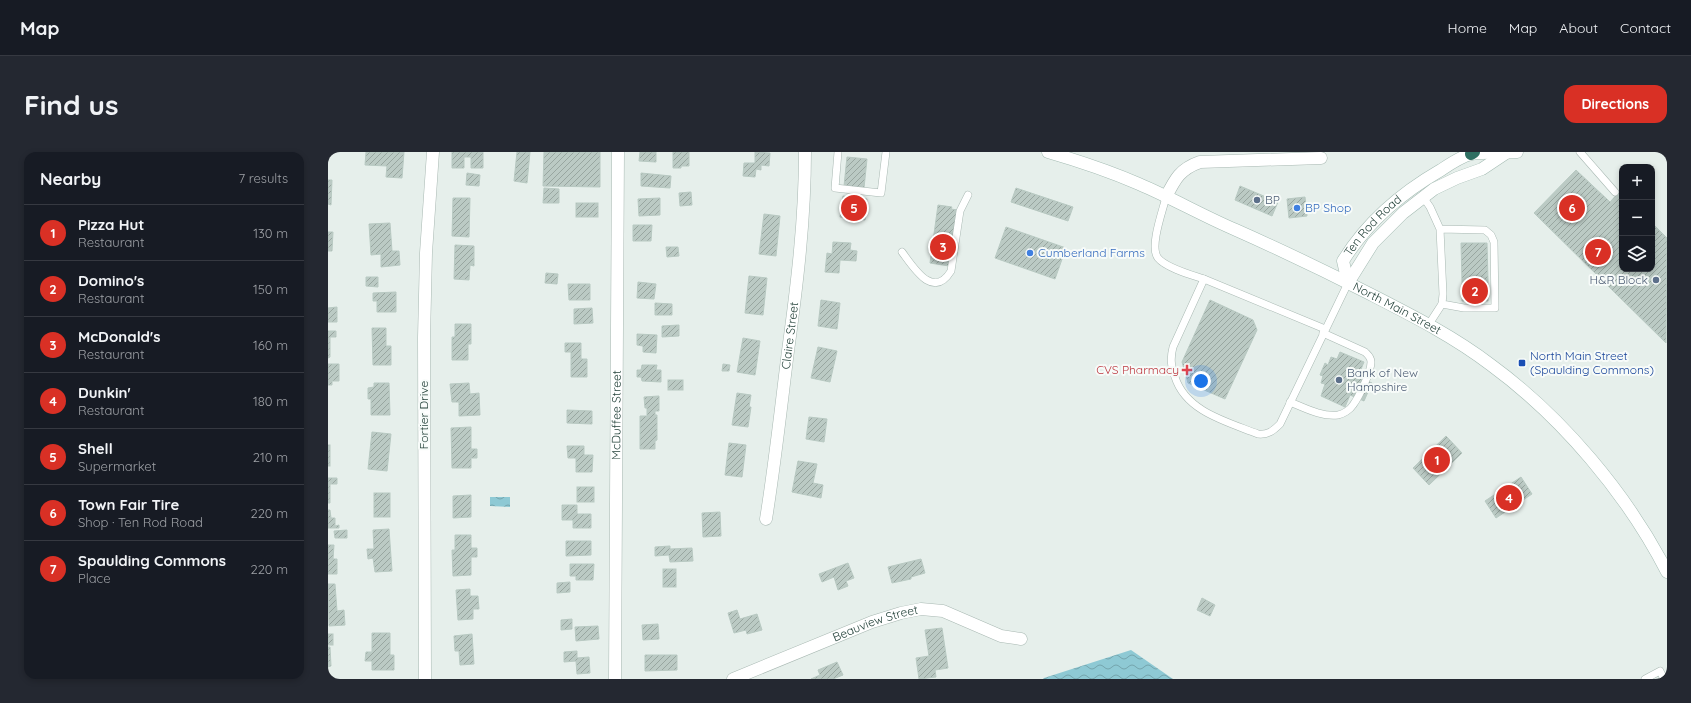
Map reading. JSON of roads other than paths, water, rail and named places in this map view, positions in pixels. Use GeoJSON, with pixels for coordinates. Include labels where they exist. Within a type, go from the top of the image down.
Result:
{"type":"FeatureCollection","features":[{"type":"Feature","properties":{"kind":"street","name":"Fortier Drive"},"geometry":{"type":"LineString","coordinates":[[425,679],[424,338],[426,252],[433,152]]}},
{"type":"Feature","properties":{"kind":"street","name":"McDuffee Street"},"geometry":{"type":"LineString","coordinates":[[615,679],[618,152]]}},
{"type":"Feature","properties":{"kind":"street","name":"Claire Street"},"geometry":{"type":"LineString","coordinates":[[766,519],[774,470],[799,265],[803,214],[805,152]]}},
{"type":"Feature","properties":{"kind":"street","name":"North Main Street"},"geometry":{"type":"LineString","coordinates":[[1048,152],[1099,168],[1140,184],[1348,283],[1430,324],[1491,364],[1524,391],[1578,445],[1620,494],[1667,572]]}},
{"type":"Feature","properties":{"kind":"street","name":"Ten Rod Road"},"geometry":{"type":"LineString","coordinates":[[1348,283],[1343,261],[1359,237],[1371,223],[1412,188],[1448,165],[1472,153],[1511,153]]}},
{"type":"Feature","properties":{"kind":"street","name":"Ten Rod Road"},"geometry":{"type":"LineString","coordinates":[[1348,283],[1373,244],[1398,217],[1423,197],[1434,189],[1457,178],[1482,169],[1511,153]]}},
{"type":"Feature","properties":{"kind":"street"},"geometry":{"type":"LineString","coordinates":[[1166,197],[1180,173],[1200,162],[1321,158]]}},
{"type":"Feature","properties":{"kind":"street","name":"Beauview Street"},"geometry":{"type":"LineString","coordinates":[[733,679],[872,622],[901,613],[921,609],[943,611],[1001,636],[1021,639]]}},
{"type":"Feature","properties":{"kind":"lane"},"geometry":{"type":"LineString","coordinates":[[838,152],[834,188],[881,192],[886,152]]}},
{"type":"Feature","properties":{"kind":"lane"},"geometry":{"type":"LineString","coordinates":[[1580,152],[1615,192]]}},
{"type":"Feature","properties":{"kind":"lane"},"geometry":{"type":"LineString","coordinates":[[902,252],[920,275],[928,282],[935,284],[940,283],[946,278],[951,271],[960,211],[968,195]]}},
{"type":"Feature","properties":{"kind":"lane"},"geometry":{"type":"LineString","coordinates":[[1166,197],[1155,242],[1155,251],[1158,258],[1165,264],[1204,279],[1324,331],[1365,352],[1372,361],[1353,406],[1339,415],[1321,414],[1290,402]]}},
{"type":"Feature","properties":{"kind":"lane"},"geometry":{"type":"LineString","coordinates":[[1423,197],[1430,207],[1440,229],[1443,294],[1442,304],[1430,324]]}},
{"type":"Feature","properties":{"kind":"lane"},"geometry":{"type":"LineString","coordinates":[[1440,229],[1485,230],[1491,235],[1494,242],[1495,308],[1464,308],[1442,304]]}},
{"type":"Feature","properties":{"kind":"lane"},"geometry":{"type":"LineString","coordinates":[[1204,279],[1173,347],[1170,357],[1181,391],[1209,414],[1258,434],[1266,435],[1280,424],[1348,283]]}},
{"type":"Feature","properties":{"kind":"lane"},"geometry":{"type":"LineString","coordinates":[[1645,679],[1660,671],[1664,679]]}},
{"type":"Feature","properties":{"kind":"water"},"geometry":{"type":"Polygon","coordinates":[[[490,497],[510,497],[510,507],[490,506],[490,497]]]}},
{"type":"Feature","properties":{"kind":"water"},"geometry":{"type":"Polygon","coordinates":[[[1131,650],[1173,679],[1043,679],[1044,678],[1131,650]]]}},
{"type":"Feature","properties":{"kind":"place","name":"BP"},"geometry":{"type":"Point","coordinates":[1257,200]}},
{"type":"Feature","properties":{"kind":"place","name":"Shell"},"geometry":{"type":"Point","coordinates":[854,208]}},
{"type":"Feature","properties":{"kind":"place","name":"BP Shop"},"geometry":{"type":"Point","coordinates":[1297,208]}},
{"type":"Feature","properties":{"kind":"place","name":"Town Fair Tire"},"geometry":{"type":"Point","coordinates":[1572,208]}},
{"type":"Feature","properties":{"kind":"place","name":"McDonald's"},"geometry":{"type":"Point","coordinates":[943,247]}},
{"type":"Feature","properties":{"kind":"place","name":"Spaulding Commons"},"geometry":{"type":"Point","coordinates":[1598,252]}},
{"type":"Feature","properties":{"kind":"place","name":"Cumberland Farms"},"geometry":{"type":"Point","coordinates":[1030,253]}},
{"type":"Feature","properties":{"kind":"place","name":"H&R Block"},"geometry":{"type":"Point","coordinates":[1656,280]}},
{"type":"Feature","properties":{"kind":"place","name":"Domino's"},"geometry":{"type":"Point","coordinates":[1475,291]}},
{"type":"Feature","properties":{"kind":"place","name":"North Main Street (Spaulding Commons)"},"geometry":{"type":"Point","coordinates":[1522,363]}},
{"type":"Feature","properties":{"kind":"place","name":"CVS Pharmacy"},"geometry":{"type":"Point","coordinates":[1187,370]}},
{"type":"Feature","properties":{"kind":"place","name":"Bank of New Hampshire"},"geometry":{"type":"Point","coordinates":[1339,380]}},
{"type":"Feature","properties":{"kind":"place","name":"Pizza Hut"},"geometry":{"type":"Point","coordinates":[1437,460]}},
{"type":"Feature","properties":{"kind":"place","name":"Dunkin'"},"geometry":{"type":"Point","coordinates":[1509,498]}}]}
